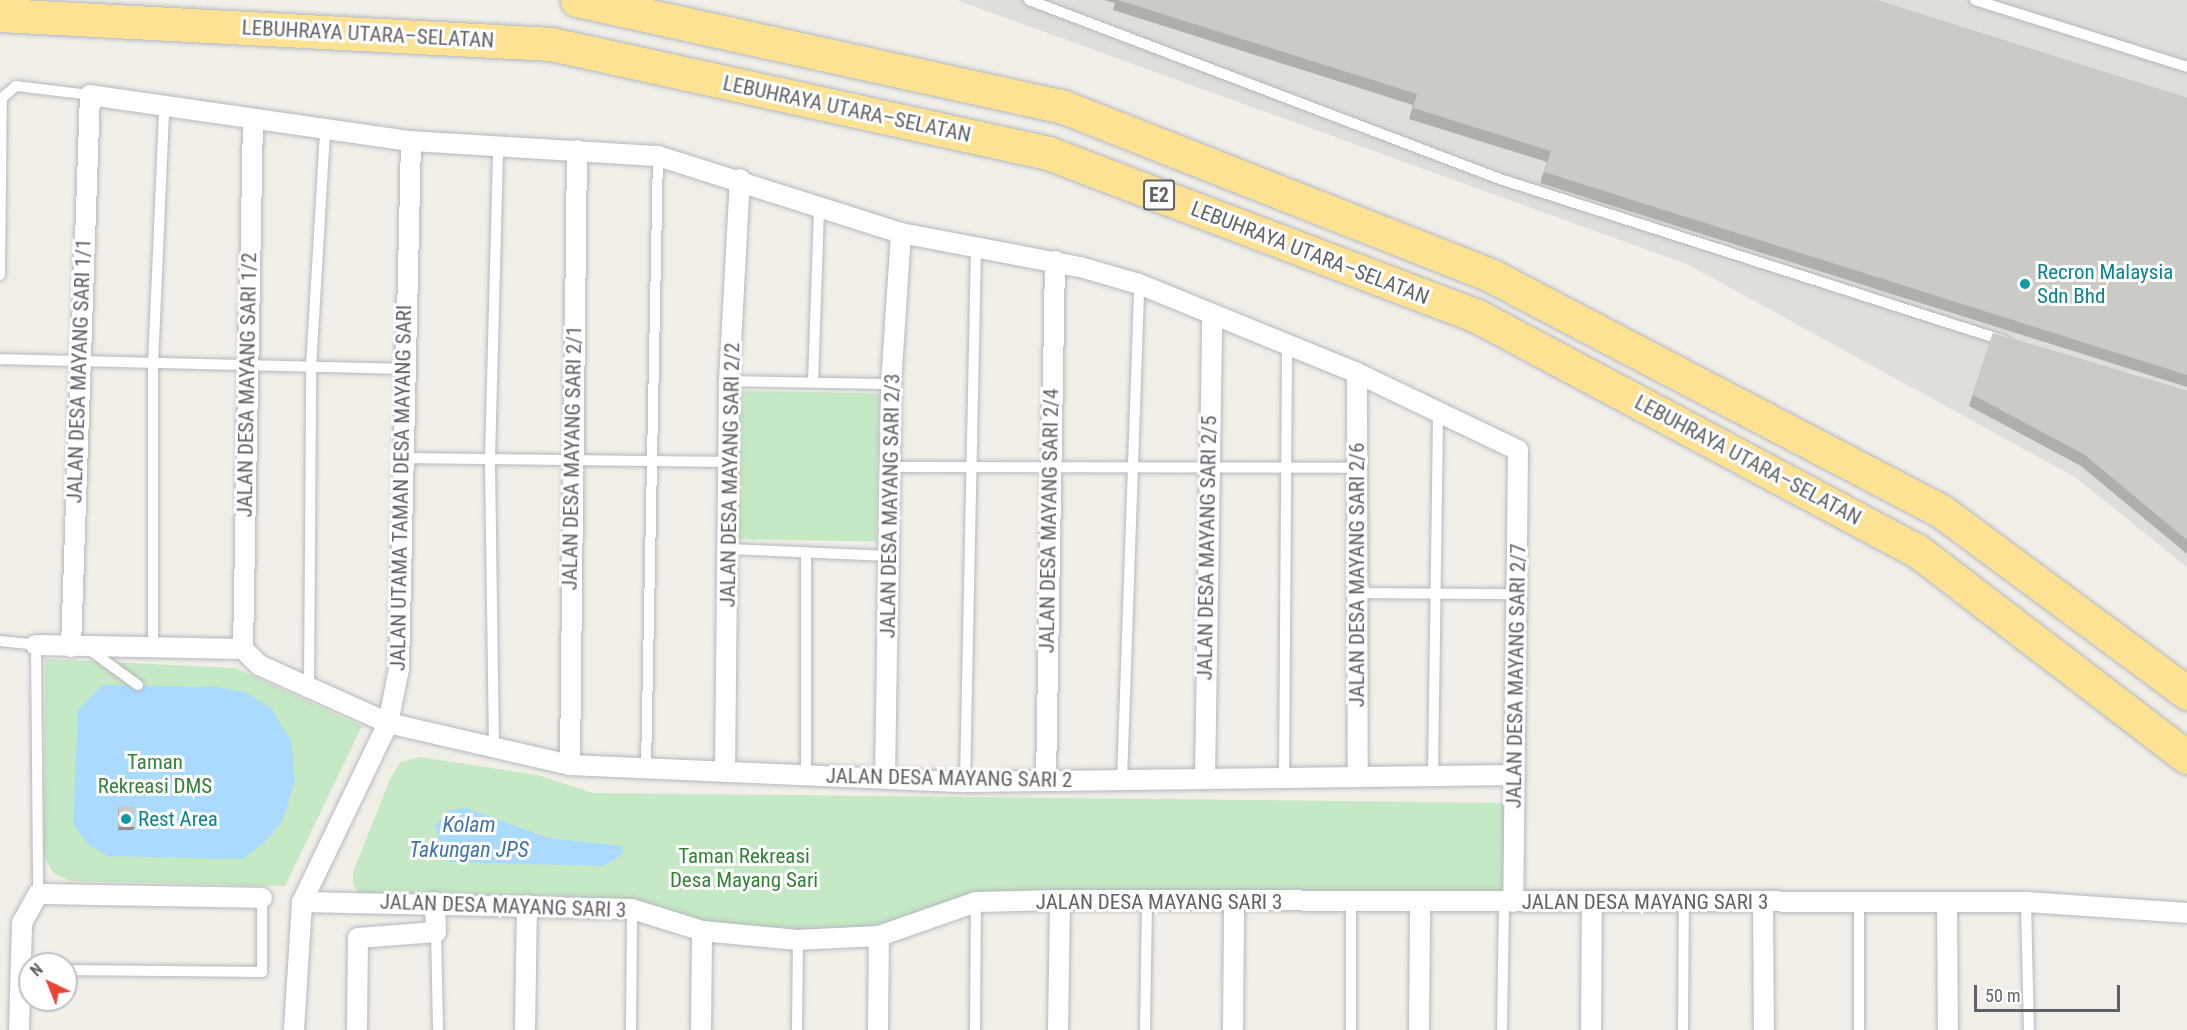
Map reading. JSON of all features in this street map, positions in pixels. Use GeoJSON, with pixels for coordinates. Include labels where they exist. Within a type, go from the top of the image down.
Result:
{"type":"FeatureCollection","features":[{"type":"Feature","properties":{"kind":"highway","name":"LEBUHRAYA UTARA–SELATAN"},"geometry":{"type":"LineString","coordinates":[[577,0],[1061,106],[1492,276],[1941,511],[2187,693]]}},
{"type":"Feature","properties":{"kind":"highway","name":"LEBUHRAYA UTARA–SELATAN"},"geometry":{"type":"LineString","coordinates":[[0,15],[551,44],[1048,153],[1487,321],[1916,550],[2187,757]]}},
{"type":"Feature","properties":{"kind":"street"},"geometry":{"type":"LineString","coordinates":[[90,95],[164,108],[411,141],[658,156],[740,179],[901,233],[1055,261],[1139,284],[1212,317],[1357,373],[1438,411]]}},
{"type":"Feature","properties":{"kind":"street","name":"JALAN DESA MAYANG SARI 1/1"},"geometry":{"type":"LineString","coordinates":[[78,647],[78,364],[90,95]]}},
{"type":"Feature","properties":{"kind":"street","name":"JALAN DESA MAYANG SARI 1/2"},"geometry":{"type":"LineString","coordinates":[[243,650],[245,363],[253,120]]}},
{"type":"Feature","properties":{"kind":"street","name":"JALAN UTAMA TAMAN DESA MAYANG SARI"},"geometry":{"type":"LineString","coordinates":[[294,1030],[302,902],[388,723],[399,669],[402,369],[411,141]]}},
{"type":"Feature","properties":{"kind":"street","name":"JALAN DESA MAYANG SARI 2/1"},"geometry":{"type":"LineString","coordinates":[[570,765],[570,460],[577,150]]}},
{"type":"Feature","properties":{"kind":"street","name":"JALAN DESA MAYANG SARI 2/2"},"geometry":{"type":"LineString","coordinates":[[725,772],[731,462],[729,381],[740,179]]}},
{"type":"Feature","properties":{"kind":"street","name":"JALAN DESA MAYANG SARI 2/3"},"geometry":{"type":"LineString","coordinates":[[885,778],[891,384],[901,233]]}},
{"type":"Feature","properties":{"kind":"street","name":"JALAN DESA MAYANG SARI 2/4"},"geometry":{"type":"LineString","coordinates":[[1046,781],[1049,468],[1055,261]]}},
{"type":"Feature","properties":{"kind":"street","name":"JALAN DESA MAYANG SARI 2/5"},"geometry":{"type":"LineString","coordinates":[[1205,779],[1206,468],[1212,317]]}},
{"type":"Feature","properties":{"kind":"street","name":"JALAN DESA MAYANG SARI 2/6"},"geometry":{"type":"LineString","coordinates":[[1357,373],[1358,777]]}},
{"type":"Feature","properties":{"kind":"street","name":"JALAN DESA MAYANG SARI 2/7"},"geometry":{"type":"LineString","coordinates":[[1438,411],[1518,450],[1515,775],[1509,902]]}},
{"type":"Feature","properties":{"kind":"street"},"geometry":{"type":"LineString","coordinates":[[36,645],[153,650],[243,650]]}},
{"type":"Feature","properties":{"kind":"street","name":"JALAN DESA MAYANG SARI 2"},"geometry":{"type":"LineString","coordinates":[[243,650],[259,665],[388,723],[570,765],[965,782],[1515,775]]}},
{"type":"Feature","properties":{"kind":"street"},"geometry":{"type":"LineString","coordinates":[[23,952],[21,923],[38,894],[262,898]]}},
{"type":"Feature","properties":{"kind":"street","name":"JALAN DESA MAYANG SARI 3"},"geometry":{"type":"LineString","coordinates":[[302,902],[435,902],[632,909],[702,931],[798,940],[879,936],[976,902],[1060,900],[1147,899],[1234,903],[2026,902],[2187,913]]}},
{"type":"Feature","properties":{"kind":"street"},"geometry":{"type":"LineString","coordinates":[[1058,1030],[1060,900]]}},
{"type":"Feature","properties":{"kind":"street"},"geometry":{"type":"LineString","coordinates":[[357,1030],[358,938],[436,932],[435,902]]}},
{"type":"Feature","properties":{"kind":"street"},"geometry":{"type":"LineString","coordinates":[[1591,1030],[1592,902]]}},
{"type":"Feature","properties":{"kind":"street"},"geometry":{"type":"LineString","coordinates":[[1763,902],[1764,1030]]}},
{"type":"Feature","properties":{"kind":"street"},"geometry":{"type":"LineString","coordinates":[[1947,902],[1948,1030]]}},
{"type":"Feature","properties":{"kind":"street"},"geometry":{"type":"LineString","coordinates":[[1233,1030],[1234,903]]}},
{"type":"Feature","properties":{"kind":"street"},"geometry":{"type":"LineString","coordinates":[[1419,1030],[1420,903]]}},
{"type":"Feature","properties":{"kind":"street"},"geometry":{"type":"LineString","coordinates":[[525,1030],[527,905]]}},
{"type":"Feature","properties":{"kind":"street"},"geometry":{"type":"LineString","coordinates":[[701,1030],[702,931]]}},
{"type":"Feature","properties":{"kind":"street"},"geometry":{"type":"LineString","coordinates":[[878,1030],[879,936]]}},
{"type":"Feature","properties":{"kind":"street"},"geometry":{"type":"LineString","coordinates":[[19,1030],[21,1012]]}},
{"type":"Feature","properties":{"kind":"lane"},"geometry":{"type":"LineString","coordinates":[[1029,0],[1500,179],[2021,346]]}},
{"type":"Feature","properties":{"kind":"lane"},"geometry":{"type":"LineString","coordinates":[[1975,0],[2187,67]]}},
{"type":"Feature","properties":{"kind":"lane"},"geometry":{"type":"LineString","coordinates":[[0,275],[2,98],[16,86],[90,95]]}},
{"type":"Feature","properties":{"kind":"lane"},"geometry":{"type":"LineString","coordinates":[[153,650],[153,365],[164,108]]}},
{"type":"Feature","properties":{"kind":"lane"},"geometry":{"type":"LineString","coordinates":[[309,686],[311,368],[325,130]]}},
{"type":"Feature","properties":{"kind":"lane"},"geometry":{"type":"LineString","coordinates":[[494,748],[490,459],[498,146]]}},
{"type":"Feature","properties":{"kind":"lane"},"geometry":{"type":"LineString","coordinates":[[646,768],[648,461],[658,156]]}},
{"type":"Feature","properties":{"kind":"lane"},"geometry":{"type":"LineString","coordinates":[[813,382],[819,206]]}},
{"type":"Feature","properties":{"kind":"lane"},"geometry":{"type":"LineString","coordinates":[[965,782],[976,246]]}},
{"type":"Feature","properties":{"kind":"lane"},"geometry":{"type":"LineString","coordinates":[[1122,780],[1130,468],[1139,284]]}},
{"type":"Feature","properties":{"kind":"lane"},"geometry":{"type":"LineString","coordinates":[[1284,778],[1287,346]]}},
{"type":"Feature","properties":{"kind":"lane"},"geometry":{"type":"LineString","coordinates":[[0,359],[78,364],[245,363],[311,368],[402,369]]}},
{"type":"Feature","properties":{"kind":"lane"},"geometry":{"type":"LineString","coordinates":[[729,381],[891,384]]}},
{"type":"Feature","properties":{"kind":"lane"},"geometry":{"type":"LineString","coordinates":[[1433,776],[1438,411]]}},
{"type":"Feature","properties":{"kind":"lane"},"geometry":{"type":"LineString","coordinates":[[402,458],[731,462]]}},
{"type":"Feature","properties":{"kind":"lane"},"geometry":{"type":"LineString","coordinates":[[890,467],[1357,468]]}},
{"type":"Feature","properties":{"kind":"lane"},"geometry":{"type":"LineString","coordinates":[[729,549],[889,556]]}},
{"type":"Feature","properties":{"kind":"lane"},"geometry":{"type":"LineString","coordinates":[[806,552],[806,775]]}},
{"type":"Feature","properties":{"kind":"lane"},"geometry":{"type":"LineString","coordinates":[[1357,593],[1516,594]]}},
{"type":"Feature","properties":{"kind":"lane"},"geometry":{"type":"LineString","coordinates":[[0,641],[36,645],[38,894]]}},
{"type":"Feature","properties":{"kind":"lane"},"geometry":{"type":"LineString","coordinates":[[78,647],[138,685]]}},
{"type":"Feature","properties":{"kind":"lane"},"geometry":{"type":"LineString","coordinates":[[78,970],[262,972],[262,898]]}},
{"type":"Feature","properties":{"kind":"lane"},"geometry":{"type":"LineString","coordinates":[[1145,1030],[1147,899]]}},
{"type":"Feature","properties":{"kind":"lane"},"geometry":{"type":"LineString","coordinates":[[975,1030],[976,902]]}},
{"type":"Feature","properties":{"kind":"lane"},"geometry":{"type":"LineString","coordinates":[[1351,902],[1351,1030]]}},
{"type":"Feature","properties":{"kind":"lane"},"geometry":{"type":"LineString","coordinates":[[1502,1030],[1509,902]]}},
{"type":"Feature","properties":{"kind":"lane"},"geometry":{"type":"LineString","coordinates":[[1683,1030],[1684,902]]}},
{"type":"Feature","properties":{"kind":"lane"},"geometry":{"type":"LineString","coordinates":[[1859,902],[1859,1030]]}},
{"type":"Feature","properties":{"kind":"lane"},"geometry":{"type":"LineString","coordinates":[[2026,902],[2029,1030]]}},
{"type":"Feature","properties":{"kind":"lane"},"geometry":{"type":"LineString","coordinates":[[631,1030],[632,909]]}},
{"type":"Feature","properties":{"kind":"lane"},"geometry":{"type":"LineString","coordinates":[[436,932],[438,1030]]}},
{"type":"Feature","properties":{"kind":"lane"},"geometry":{"type":"LineString","coordinates":[[797,1030],[798,940]]}},
{"type":"Feature","properties":{"kind":"shaded area","name":"Recron Malaysia Sdn Bhd"},"geometry":{"type":"Polygon","coordinates":[[[956,0],[2187,0],[2187,567],[2075,477],[1689,265],[956,0]]]}},
{"type":"Feature","properties":{"kind":"green space"},"geometry":{"type":"Polygon","coordinates":[[[741,391],[879,393],[876,541],[738,539],[741,391]]]}},
{"type":"Feature","properties":{"kind":"green space","name":"Taman Rekreasi DMS"},"geometry":{"type":"Polygon","coordinates":[[[45,659],[235,668],[362,726],[285,886],[71,881],[54,874],[44,856],[45,659]]]}},
{"type":"Feature","properties":{"kind":"green space","name":"Taman Rekreasi Desa Mayang Sari"},"geometry":{"type":"Polygon","coordinates":[[[419,757],[538,775],[593,793],[1516,803],[1516,909],[988,903],[878,940],[745,943],[634,905],[361,896],[353,884],[353,872],[391,777],[401,762],[419,757]]]}},
{"type":"Feature","properties":{"kind":"water"},"geometry":{"type":"Polygon","coordinates":[[[102,685],[217,687],[245,692],[271,708],[291,741],[295,781],[282,822],[265,842],[243,859],[107,856],[89,845],[73,824],[78,710],[102,685]]]}},
{"type":"Feature","properties":{"kind":"water","name":"Kolam Takungan JPS"},"geometry":{"type":"Polygon","coordinates":[[[466,808],[548,838],[622,846],[623,854],[603,866],[451,862],[444,858],[435,825],[451,810],[466,808]]]}},
{"type":"Feature","properties":{"kind":"building","name":"Recron Malaysia Sdn Bhd"},"geometry":{"type":"Polygon","coordinates":[[[1118,0],[1876,0],[2187,98],[2187,375],[1544,172],[1551,151],[1413,108],[1417,94],[1118,0]]]}},
{"type":"Feature","properties":{"kind":"building","name":"Recron Malaysia Sdn Bhd"},"geometry":{"type":"Polygon","coordinates":[[[1993,333],[2187,391],[2187,540],[2085,455],[1973,395],[1993,333]]]}},
{"type":"Feature","properties":{"kind":"building","name":"Rest Area"},"geometry":{"type":"Polygon","coordinates":[[[119,806],[134,806],[134,827],[119,827],[119,806]]]}},
{"type":"Feature","properties":{"kind":"place","name":"Recron Malaysia Sdn Bhd"},"geometry":{"type":"Point","coordinates":[2025,284]}},
{"type":"Feature","properties":{"kind":"place","name":"Rest Area"},"geometry":{"type":"Point","coordinates":[126,819]}}]}
